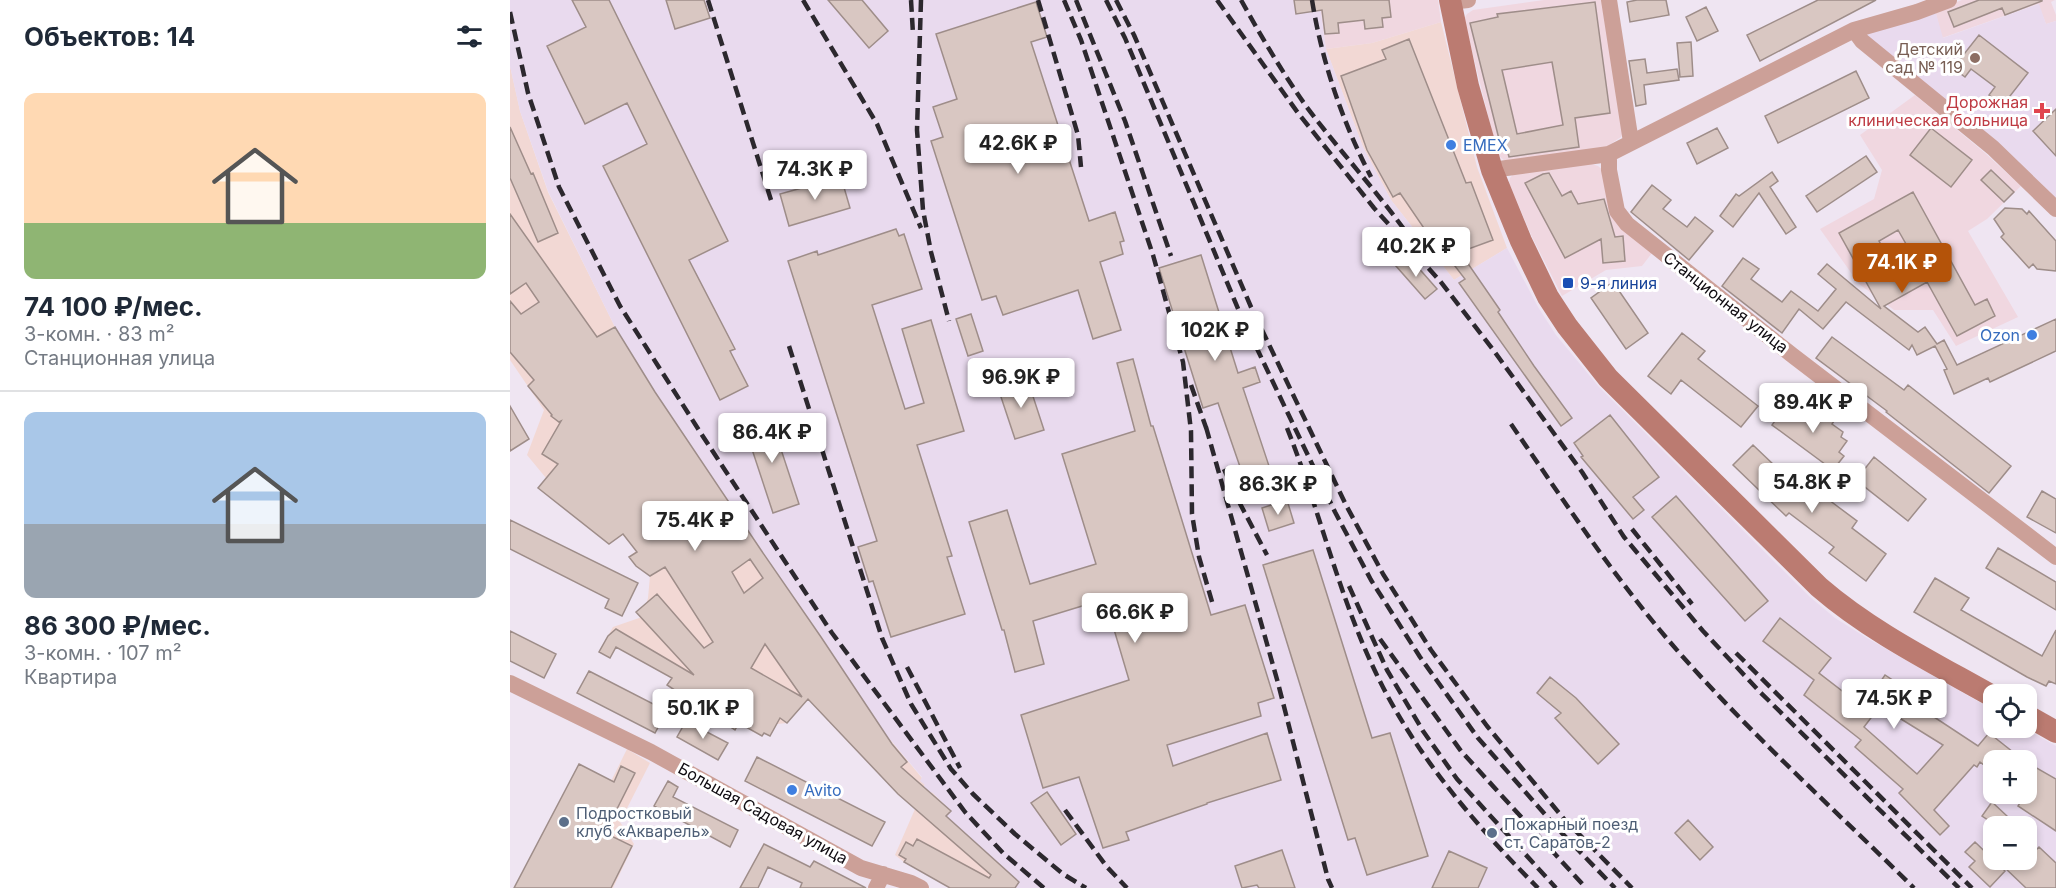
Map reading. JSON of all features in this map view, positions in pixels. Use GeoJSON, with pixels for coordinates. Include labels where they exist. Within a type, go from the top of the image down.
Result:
{"type":"FeatureCollection","features":[{"type":"Feature","properties":{"kind":"main road"},"geometry":{"type":"LineString","coordinates":[[1456,1],[1468,86],[1492,170],[1521,241],[1548,297],[1567,326],[1608,378],[1798,567],[1844,608],[1983,691]]}},
{"type":"Feature","properties":{"kind":"main road"},"geometry":{"type":"LineString","coordinates":[[2037,721],[2056,732]]}},
{"type":"Feature","properties":{"kind":"street"},"geometry":{"type":"LineString","coordinates":[[1609,0],[1631,142]]}},
{"type":"Feature","properties":{"kind":"street"},"geometry":{"type":"LineString","coordinates":[[1492,170],[1609,154],[1854,30],[1917,12],[1949,0]]}},
{"type":"Feature","properties":{"kind":"street"},"geometry":{"type":"LineString","coordinates":[[1854,30],[1862,41],[1993,148],[2056,208]]}},
{"type":"Feature","properties":{"kind":"street","name":"Станционная улица"},"geometry":{"type":"LineString","coordinates":[[1609,154],[1609,170],[1617,211],[1627,224],[1783,348],[2056,557]]}},
{"type":"Feature","properties":{"kind":"street","name":"Большая Садовая улица"},"geometry":{"type":"LineString","coordinates":[[510,683],[651,752],[861,868],[880,881],[911,883],[921,888]]}},
{"type":"Feature","properties":{"kind":"shaded area"},"geometry":{"type":"Polygon","coordinates":[[[510,0],[1319,0],[1326,49],[1363,147],[1391,200],[1454,280],[1507,248],[1538,307],[1556,335],[1599,387],[1810,597],[1835,618],[1867,638],[1983,704],[1983,738],[2037,738],[2037,735],[2056,746],[2056,888],[1015,888],[1019,882],[946,816],[951,811],[932,792],[930,794],[923,788],[925,785],[920,781],[922,777],[883,731],[655,392],[615,327],[548,191],[520,111],[510,66],[510,0]]]}},
{"type":"Feature","properties":{"kind":"shaded area"},"geometry":{"type":"Polygon","coordinates":[[[1319,0],[1438,0],[1441,22],[1372,43],[1326,49],[1319,0]]]}},
{"type":"Feature","properties":{"kind":"shaded area"},"geometry":{"type":"Polygon","coordinates":[[[1544,0],[1603,0],[1623,132],[1621,137],[1606,147],[1505,161],[1498,155],[1464,19],[1473,10],[1544,0]]]}},
{"type":"Feature","properties":{"kind":"shaded area"},"geometry":{"type":"Polygon","coordinates":[[[1962,0],[2055,0],[2051,2],[2056,21],[2046,24],[2038,4],[1942,38],[1935,10],[1962,0]]]}},
{"type":"Feature","properties":{"kind":"shaded area","name":"Детский сад № 119"},"geometry":{"type":"Polygon","coordinates":[[[2039,4],[2046,24],[2056,21],[2056,198],[1999,144],[1868,38],[1868,30],[1935,10],[1943,38],[2039,4]]]}},
{"type":"Feature","properties":{"kind":"shaded area"},"geometry":{"type":"Polygon","coordinates":[[[1441,22],[1477,167],[1507,248],[1454,280],[1391,200],[1363,147],[1326,49],[1372,43],[1441,22]]]}},
{"type":"Feature","properties":{"kind":"shaded area"},"geometry":{"type":"Polygon","coordinates":[[[510,66],[520,111],[548,192],[615,327],[655,392],[883,731],[922,778],[925,785],[923,787],[932,792],[951,811],[947,816],[1019,882],[1015,888],[950,888],[895,855],[915,809],[808,699],[787,723],[777,724],[770,736],[764,734],[762,736],[694,697],[678,693],[667,685],[672,677],[617,647],[610,658],[599,652],[613,627],[642,617],[648,598],[650,576],[640,566],[638,568],[629,557],[636,551],[623,535],[609,544],[538,488],[546,478],[527,455],[544,410],[510,360],[510,66]]]}},
{"type":"Feature","properties":{"kind":"shaded area"},"geometry":{"type":"Polygon","coordinates":[[[1915,95],[2021,186],[1987,219],[1968,231],[2018,317],[1956,346],[1933,310],[1894,310],[1859,284],[1820,229],[1874,199],[1882,170],[1860,135],[1915,95]]]}},
{"type":"Feature","properties":{"kind":"shaded area"},"geometry":{"type":"Polygon","coordinates":[[[1589,163],[1605,172],[1608,187],[1652,253],[1642,266],[1606,270],[1562,296],[1532,237],[1509,183],[1510,178],[1515,172],[1589,163]]]}},
{"type":"Feature","properties":{"kind":"shaded area"},"geometry":{"type":"Polygon","coordinates":[[[627,749],[650,763],[620,822],[634,844],[613,888],[558,888],[627,749]]]}},
{"type":"Feature","properties":{"kind":"building"},"geometry":{"type":"Polygon","coordinates":[[[572,0],[609,0],[728,241],[689,260],[735,349],[730,351],[748,386],[720,400],[603,166],[647,144],[627,103],[585,124],[547,46],[586,27],[572,0]]]}},
{"type":"Feature","properties":{"kind":"building"},"geometry":{"type":"Polygon","coordinates":[[[666,0],[704,0],[710,18],[675,29],[666,0]]]}},
{"type":"Feature","properties":{"kind":"building"},"geometry":{"type":"Polygon","coordinates":[[[828,0],[862,0],[888,31],[869,48],[828,0]]]}},
{"type":"Feature","properties":{"kind":"building"},"geometry":{"type":"Polygon","coordinates":[[[1294,0],[1389,0],[1391,17],[1382,18],[1383,27],[1365,29],[1364,20],[1338,23],[1339,33],[1325,34],[1322,10],[1296,14],[1294,0]]]}},
{"type":"Feature","properties":{"kind":"building"},"geometry":{"type":"Polygon","coordinates":[[[1666,0],[1669,15],[1630,22],[1627,2],[1666,0]]]}},
{"type":"Feature","properties":{"kind":"building"},"geometry":{"type":"Polygon","coordinates":[[[1818,0],[1876,0],[1760,61],[1747,35],[1818,0]]]}},
{"type":"Feature","properties":{"kind":"building"},"geometry":{"type":"Polygon","coordinates":[[[1979,0],[2042,1],[2005,15],[2002,8],[1954,27],[1948,12],[1979,0]]]}},
{"type":"Feature","properties":{"kind":"building"},"geometry":{"type":"Polygon","coordinates":[[[1036,2],[1047,37],[1031,42],[1089,221],[1115,212],[1124,241],[1120,242],[1123,254],[1100,262],[1121,330],[1093,339],[1078,290],[1003,315],[996,296],[982,300],[931,141],[943,137],[933,107],[957,99],[936,34],[1036,2]]]}},
{"type":"Feature","properties":{"kind":"building"},"geometry":{"type":"Polygon","coordinates":[[[1595,2],[1610,113],[1575,118],[1579,147],[1509,157],[1504,138],[1499,139],[1470,23],[1498,17],[1497,14],[1595,2]],[[1552,62],[1502,70],[1517,134],[1563,125],[1552,62]]]}},
{"type":"Feature","properties":{"kind":"building"},"geometry":{"type":"Polygon","coordinates":[[[1706,7],[1718,31],[1697,41],[1686,17],[1706,7]]]}},
{"type":"Feature","properties":{"kind":"building"},"geometry":{"type":"Polygon","coordinates":[[[1979,35],[2028,73],[2003,105],[1989,95],[1995,87],[1971,69],[1965,77],[1953,68],[1979,35]]]}},
{"type":"Feature","properties":{"kind":"building"},"geometry":{"type":"Polygon","coordinates":[[[1409,39],[1466,183],[1471,182],[1493,240],[1460,252],[1500,310],[1498,312],[1534,366],[1572,418],[1561,426],[1459,283],[1465,279],[1448,257],[1445,259],[1400,193],[1393,197],[1367,150],[1341,76],[1386,59],[1382,50],[1409,39]]]}},
{"type":"Feature","properties":{"kind":"building"},"geometry":{"type":"Polygon","coordinates":[[[1691,42],[1693,76],[1680,77],[1677,43],[1691,42]]]}},
{"type":"Feature","properties":{"kind":"building"},"geometry":{"type":"Polygon","coordinates":[[[1645,59],[1647,73],[1677,69],[1679,80],[1644,85],[1646,104],[1636,106],[1629,61],[1645,59]]]}},
{"type":"Feature","properties":{"kind":"building"},"geometry":{"type":"Polygon","coordinates":[[[1856,71],[1869,98],[1778,143],[1765,116],[1856,71]]]}},
{"type":"Feature","properties":{"kind":"building"},"geometry":{"type":"Polygon","coordinates":[[[2056,109],[2056,156],[2033,131],[2056,109]]]}},
{"type":"Feature","properties":{"kind":"building"},"geometry":{"type":"Polygon","coordinates":[[[510,127],[531,174],[533,173],[558,233],[538,242],[510,178],[510,127]]]}},
{"type":"Feature","properties":{"kind":"building"},"geometry":{"type":"Polygon","coordinates":[[[1717,128],[1728,148],[1697,164],[1687,143],[1717,128]]]}},
{"type":"Feature","properties":{"kind":"building"},"geometry":{"type":"Polygon","coordinates":[[[1931,128],[1972,160],[1951,187],[1910,155],[1931,128]]]}},
{"type":"Feature","properties":{"kind":"building"},"geometry":{"type":"Polygon","coordinates":[[[1866,156],[1877,172],[1817,212],[1806,196],[1866,156]]]}},
{"type":"Feature","properties":{"kind":"building"},"geometry":{"type":"Polygon","coordinates":[[[1991,170],[2014,192],[2004,202],[1981,180],[1991,170]]]}},
{"type":"Feature","properties":{"kind":"building"},"geometry":{"type":"Polygon","coordinates":[[[1772,172],[1778,181],[1770,187],[1796,227],[1786,234],[1759,193],[1733,227],[1720,216],[1736,194],[1739,196],[1772,172]]]}},
{"type":"Feature","properties":{"kind":"building"},"geometry":{"type":"Polygon","coordinates":[[[1549,173],[1562,196],[1571,191],[1578,204],[1604,199],[1615,237],[1623,236],[1625,261],[1603,263],[1601,239],[1565,258],[1525,183],[1549,173]]]}},
{"type":"Feature","properties":{"kind":"building"},"geometry":{"type":"Polygon","coordinates":[[[841,177],[850,208],[789,226],[780,194],[841,177]]]}},
{"type":"Feature","properties":{"kind":"building"},"geometry":{"type":"Polygon","coordinates":[[[1652,185],[1671,200],[1663,209],[1687,227],[1695,217],[1713,231],[1689,260],[1631,212],[1652,185]]]}},
{"type":"Feature","properties":{"kind":"building"},"geometry":{"type":"Polygon","coordinates":[[[1913,192],[1975,305],[1987,299],[1995,316],[1957,336],[1927,282],[1884,306],[1918,332],[1925,327],[1937,344],[1944,340],[1957,365],[2056,319],[2056,351],[1990,382],[1988,378],[1954,394],[1944,370],[1947,369],[1935,346],[1917,355],[1912,345],[1909,350],[1846,302],[1823,329],[1799,309],[1782,333],[1722,286],[1743,258],[1759,269],[1751,279],[1782,302],[1791,291],[1818,311],[1836,289],[1818,274],[1827,264],[1881,309],[1839,233],[1913,192]],[[1898,230],[1879,241],[1890,261],[1910,251],[1898,230]]]}},
{"type":"Feature","properties":{"kind":"building"},"geometry":{"type":"Polygon","coordinates":[[[2005,208],[2022,209],[2027,214],[2029,211],[2056,241],[2056,271],[2037,269],[2033,264],[2029,268],[2001,237],[2004,234],[1994,219],[2005,208]]]}},
{"type":"Feature","properties":{"kind":"building"},"geometry":{"type":"Polygon","coordinates":[[[510,214],[597,337],[615,327],[655,392],[761,550],[892,744],[907,762],[901,767],[951,811],[946,816],[1019,882],[1015,888],[950,888],[904,862],[906,859],[899,855],[906,842],[913,846],[917,839],[989,878],[991,875],[898,794],[808,699],[787,723],[780,718],[770,736],[764,733],[762,736],[739,723],[735,730],[667,685],[672,678],[616,647],[610,658],[599,652],[608,636],[616,629],[694,675],[636,612],[657,594],[704,648],[713,642],[665,567],[650,576],[636,566],[629,557],[637,552],[623,534],[609,544],[538,488],[558,464],[542,454],[561,421],[551,416],[528,386],[534,380],[510,352],[510,301],[521,314],[539,302],[526,283],[510,294],[510,214]],[[750,559],[732,572],[744,593],[763,578],[750,559]],[[765,644],[751,668],[802,697],[765,644]]]}},
{"type":"Feature","properties":{"kind":"building"},"geometry":{"type":"Polygon","coordinates":[[[896,229],[899,236],[904,234],[922,289],[872,305],[905,409],[924,403],[902,329],[931,320],[964,431],[917,445],[952,556],[947,557],[965,614],[891,637],[873,581],[869,582],[858,547],[877,541],[788,261],[817,251],[818,255],[896,229]]]}},
{"type":"Feature","properties":{"kind":"building"},"geometry":{"type":"Polygon","coordinates":[[[1201,255],[1238,373],[1255,367],[1260,382],[1243,388],[1273,478],[1247,487],[1218,403],[1203,408],[1159,268],[1201,255]]]}},
{"type":"Feature","properties":{"kind":"building"},"geometry":{"type":"Polygon","coordinates":[[[1408,256],[1437,289],[1425,299],[1396,266],[1408,256]]]}},
{"type":"Feature","properties":{"kind":"building"},"geometry":{"type":"Polygon","coordinates":[[[1613,282],[1648,333],[1626,349],[1591,298],[1613,282]]]}},
{"type":"Feature","properties":{"kind":"building"},"geometry":{"type":"Polygon","coordinates":[[[971,314],[983,351],[968,356],[956,319],[971,314]]]}},
{"type":"Feature","properties":{"kind":"building"},"geometry":{"type":"Polygon","coordinates":[[[1682,333],[1705,351],[1698,359],[1758,406],[1741,427],[1681,380],[1671,394],[1648,376],[1682,333]]]}},
{"type":"Feature","properties":{"kind":"building"},"geometry":{"type":"Polygon","coordinates":[[[1832,337],[1904,390],[1908,385],[2011,466],[1989,493],[1887,411],[1816,358],[1832,337]]]}},
{"type":"Feature","properties":{"kind":"building"},"geometry":{"type":"Polygon","coordinates":[[[1133,359],[1151,426],[1153,426],[1211,615],[1245,605],[1274,698],[1258,703],[1261,716],[1167,745],[1173,766],[1267,733],[1281,780],[1126,832],[1129,840],[1103,848],[1079,777],[1043,788],[1021,715],[1129,680],[1105,599],[1033,621],[1044,664],[1015,672],[969,522],[1007,510],[1030,584],[1096,564],[1062,454],[1135,431],[1117,363],[1133,359]]]}},
{"type":"Feature","properties":{"kind":"building"},"geometry":{"type":"Polygon","coordinates":[[[1027,378],[1044,430],[1015,439],[998,388],[1027,378]]]}},
{"type":"Feature","properties":{"kind":"building"},"geometry":{"type":"Polygon","coordinates":[[[1796,403],[1804,409],[1807,405],[1819,414],[1822,411],[1834,421],[1832,424],[1843,432],[1841,437],[1847,441],[1839,452],[1844,456],[1833,470],[1772,425],[1782,411],[1787,415],[1796,403]]]}},
{"type":"Feature","properties":{"kind":"building"},"geometry":{"type":"Polygon","coordinates":[[[510,406],[529,439],[510,451],[510,406]]]}},
{"type":"Feature","properties":{"kind":"building"},"geometry":{"type":"Polygon","coordinates":[[[1610,415],[1659,477],[1633,497],[1644,510],[1633,519],[1581,457],[1583,456],[1574,443],[1610,415]]]}},
{"type":"Feature","properties":{"kind":"building"},"geometry":{"type":"Polygon","coordinates":[[[770,416],[799,504],[773,513],[744,425],[770,416]]]}},
{"type":"Feature","properties":{"kind":"building"},"geometry":{"type":"Polygon","coordinates":[[[1753,445],[1814,503],[1821,494],[1857,521],[1852,528],[1886,554],[1866,581],[1829,553],[1834,547],[1789,513],[1786,516],[1733,465],[1753,445]]]}},
{"type":"Feature","properties":{"kind":"building"},"geometry":{"type":"Polygon","coordinates":[[[1874,457],[1926,499],[1908,521],[1856,480],[1874,457]]]}},
{"type":"Feature","properties":{"kind":"building"},"geometry":{"type":"Polygon","coordinates":[[[2042,491],[2056,499],[2056,533],[2027,517],[2042,491]]]}},
{"type":"Feature","properties":{"kind":"building"},"geometry":{"type":"Polygon","coordinates":[[[1676,496],[1768,601],[1745,621],[1652,517],[1676,496]]]}},
{"type":"Feature","properties":{"kind":"building"},"geometry":{"type":"Polygon","coordinates":[[[1287,500],[1294,523],[1269,531],[1262,508],[1287,500]]]}},
{"type":"Feature","properties":{"kind":"building"},"geometry":{"type":"Polygon","coordinates":[[[510,520],[638,583],[622,616],[605,608],[609,599],[510,549],[510,520]]]}},
{"type":"Feature","properties":{"kind":"building"},"geometry":{"type":"Polygon","coordinates":[[[1998,548],[2056,582],[2056,610],[1986,568],[1998,548]]]}},
{"type":"Feature","properties":{"kind":"building"},"geometry":{"type":"Polygon","coordinates":[[[1313,550],[1372,738],[1390,733],[1428,856],[1367,875],[1355,838],[1348,840],[1263,565],[1313,550]]]}},
{"type":"Feature","properties":{"kind":"building"},"geometry":{"type":"Polygon","coordinates":[[[1935,578],[1969,598],[1961,610],[2042,656],[2056,630],[2056,684],[2049,681],[2046,686],[2027,677],[1914,612],[1935,578]]]}},
{"type":"Feature","properties":{"kind":"building"},"geometry":{"type":"Polygon","coordinates":[[[1780,618],[1831,658],[1819,673],[1863,707],[1885,675],[1936,709],[1931,715],[1978,746],[1985,738],[1995,738],[2010,750],[1983,750],[1983,764],[1980,762],[1977,767],[1974,765],[1934,810],[1949,826],[1940,835],[1899,793],[1903,789],[1855,747],[1861,740],[1804,695],[1814,680],[1763,641],[1780,618]],[[1880,706],[1864,727],[1917,774],[1943,745],[1880,706]]]}},
{"type":"Feature","properties":{"kind":"building"},"geometry":{"type":"Polygon","coordinates":[[[510,631],[556,654],[544,678],[510,661],[510,631]]]}},
{"type":"Feature","properties":{"kind":"building"},"geometry":{"type":"Polygon","coordinates":[[[589,671],[667,711],[655,733],[577,693],[589,671]]]}},
{"type":"Feature","properties":{"kind":"building"},"geometry":{"type":"Polygon","coordinates":[[[1550,677],[1576,698],[1619,744],[1598,764],[1555,718],[1561,713],[1537,693],[1550,677]]]}},
{"type":"Feature","properties":{"kind":"building"},"geometry":{"type":"Polygon","coordinates":[[[686,721],[728,743],[718,760],[677,737],[686,721]]]}},
{"type":"Feature","properties":{"kind":"building"},"geometry":{"type":"Polygon","coordinates":[[[757,757],[885,822],[872,846],[745,781],[757,757]]]}},
{"type":"Feature","properties":{"kind":"building"},"geometry":{"type":"Polygon","coordinates":[[[579,764],[614,782],[621,766],[635,773],[605,833],[632,846],[611,888],[514,888],[579,764]]]}},
{"type":"Feature","properties":{"kind":"building"},"geometry":{"type":"Polygon","coordinates":[[[2037,768],[2056,779],[2056,831],[2037,818],[2037,816],[2018,806],[2019,804],[2037,804],[2037,768]]]}},
{"type":"Feature","properties":{"kind":"building"},"geometry":{"type":"Polygon","coordinates":[[[668,781],[678,787],[673,797],[738,830],[730,847],[654,806],[668,781]]]}},
{"type":"Feature","properties":{"kind":"building"},"geometry":{"type":"Polygon","coordinates":[[[1047,792],[1076,834],[1061,845],[1031,803],[1047,792]]]}},
{"type":"Feature","properties":{"kind":"building"},"geometry":{"type":"Polygon","coordinates":[[[1991,804],[1994,804],[2007,816],[1983,817],[1991,804]]]}},
{"type":"Feature","properties":{"kind":"building"},"geometry":{"type":"Polygon","coordinates":[[[1688,820],[1713,847],[1700,860],[1675,833],[1688,820]]]}},
{"type":"Feature","properties":{"kind":"building"},"geometry":{"type":"Polygon","coordinates":[[[1975,842],[1983,850],[1983,870],[2005,871],[1990,887],[1969,867],[1975,861],[1965,852],[1975,842]]]}},
{"type":"Feature","properties":{"kind":"building"},"geometry":{"type":"Polygon","coordinates":[[[764,844],[810,867],[814,861],[866,888],[800,888],[802,883],[768,867],[758,888],[740,888],[764,844]]]}},
{"type":"Feature","properties":{"kind":"building"},"geometry":{"type":"Polygon","coordinates":[[[2039,847],[2056,863],[2056,888],[2026,888],[2007,870],[2037,870],[2037,849],[2039,847]]]}},
{"type":"Feature","properties":{"kind":"building"},"geometry":{"type":"Polygon","coordinates":[[[1282,850],[1295,888],[1259,888],[1257,885],[1242,888],[1235,866],[1282,850]]]}},
{"type":"Feature","properties":{"kind":"building"},"geometry":{"type":"Polygon","coordinates":[[[1449,851],[1487,868],[1478,888],[1432,888],[1449,851]]]}},
{"type":"Feature","properties":{"kind":"railway"},"geometry":{"type":"LineString","coordinates":[[708,0],[771,200]]}},
{"type":"Feature","properties":{"kind":"railway"},"geometry":{"type":"LineString","coordinates":[[803,0],[877,124],[921,228]]}},
{"type":"Feature","properties":{"kind":"railway"},"geometry":{"type":"LineString","coordinates":[[911,0],[913,34]]}},
{"type":"Feature","properties":{"kind":"railway"},"geometry":{"type":"LineString","coordinates":[[921,0],[917,130],[923,210],[949,321]]}},
{"type":"Feature","properties":{"kind":"railway"},"geometry":{"type":"LineString","coordinates":[[1038,0],[1078,135],[1081,167]]}},
{"type":"Feature","properties":{"kind":"railway"},"geometry":{"type":"LineString","coordinates":[[1064,0],[1081,40],[1153,255],[1183,362],[1191,431],[1192,514],[1199,557],[1213,605]]}},
{"type":"Feature","properties":{"kind":"railway"},"geometry":{"type":"LineString","coordinates":[[1076,0],[1125,121],[1171,256]]}},
{"type":"Feature","properties":{"kind":"railway"},"geometry":{"type":"LineString","coordinates":[[1106,0],[1125,38],[1239,311],[1335,512],[1371,580],[1420,657],[1478,738],[1557,828],[1615,888]]}},
{"type":"Feature","properties":{"kind":"railway"},"geometry":{"type":"LineString","coordinates":[[1116,0],[1134,35],[1251,307],[1346,505],[1383,574],[1431,650],[1487,726],[1564,819],[1632,888]]}},
{"type":"Feature","properties":{"kind":"railway"},"geometry":{"type":"LineString","coordinates":[[1217,0],[1298,113],[1374,208],[1440,281],[1494,351],[1582,472],[1624,537],[1703,631],[1760,692],[1959,888]]}},
{"type":"Feature","properties":{"kind":"railway"},"geometry":{"type":"LineString","coordinates":[[1241,0],[1272,54],[1306,106],[1406,232]]}},
{"type":"Feature","properties":{"kind":"railway"},"geometry":{"type":"LineString","coordinates":[[1312,0],[1321,46],[1334,91],[1371,177]]}},
{"type":"Feature","properties":{"kind":"railway"},"geometry":{"type":"LineString","coordinates":[[510,12],[528,93],[559,187],[620,306],[832,633],[965,812],[1003,853],[1044,888]]}},
{"type":"Feature","properties":{"kind":"railway"},"geometry":{"type":"LineString","coordinates":[[789,346],[882,638],[911,704],[951,769],[973,794],[1015,834],[1063,874],[1086,888]]}},
{"type":"Feature","properties":{"kind":"railway"},"geometry":{"type":"LineString","coordinates":[[1191,385],[1209,436]]}},
{"type":"Feature","properties":{"kind":"railway"},"geometry":{"type":"LineString","coordinates":[[1511,424],[1615,573],[1659,630],[1767,746],[1914,888]]}},
{"type":"Feature","properties":{"kind":"railway"},"geometry":{"type":"LineString","coordinates":[[1206,427],[1278,683],[1332,888]]}},
{"type":"Feature","properties":{"kind":"railway"},"geometry":{"type":"LineString","coordinates":[[1287,428],[1350,612],[1390,701],[1447,786],[1491,839],[1538,888]]}},
{"type":"Feature","properties":{"kind":"railway"},"geometry":{"type":"LineString","coordinates":[[1224,469],[1267,555]]}},
{"type":"Feature","properties":{"kind":"railway"},"geometry":{"type":"LineString","coordinates":[[1632,529],[1692,604]]}},
{"type":"Feature","properties":{"kind":"railway"},"geometry":{"type":"LineString","coordinates":[[1349,586],[1387,670],[1423,731],[1457,779],[1556,888]]}},
{"type":"Feature","properties":{"kind":"railway"},"geometry":{"type":"LineString","coordinates":[[1380,639],[1461,751],[1586,888]]}},
{"type":"Feature","properties":{"kind":"railway"},"geometry":{"type":"LineString","coordinates":[[1736,653],[1972,888]]}},
{"type":"Feature","properties":{"kind":"railway"},"geometry":{"type":"LineString","coordinates":[[907,667],[960,768]]}},
{"type":"Feature","properties":{"kind":"railway"},"geometry":{"type":"LineString","coordinates":[[1065,810],[1107,867],[1127,888]]}},
{"type":"Feature","properties":{"kind":"place","name":"Детский сад № 119"},"geometry":{"type":"Point","coordinates":[1975,58]}},
{"type":"Feature","properties":{"kind":"place","name":"Дорожная клиническая больница"},"geometry":{"type":"Point","coordinates":[2042,111]}},
{"type":"Feature","properties":{"kind":"place","name":"EMEX"},"geometry":{"type":"Point","coordinates":[1451,145]}},
{"type":"Feature","properties":{"kind":"place","name":"9-я линия"},"geometry":{"type":"Point","coordinates":[1568,283]}},
{"type":"Feature","properties":{"kind":"place","name":"Ozon"},"geometry":{"type":"Point","coordinates":[2032,335]}},
{"type":"Feature","properties":{"kind":"place","name":"Avito"},"geometry":{"type":"Point","coordinates":[792,790]}},
{"type":"Feature","properties":{"kind":"place","name":"Подростковый клуб «Акварель»"},"geometry":{"type":"Point","coordinates":[564,822]}},
{"type":"Feature","properties":{"kind":"place","name":"Пожарный поезд ст. Саратов-2"},"geometry":{"type":"Point","coordinates":[1492,833]}}]}
